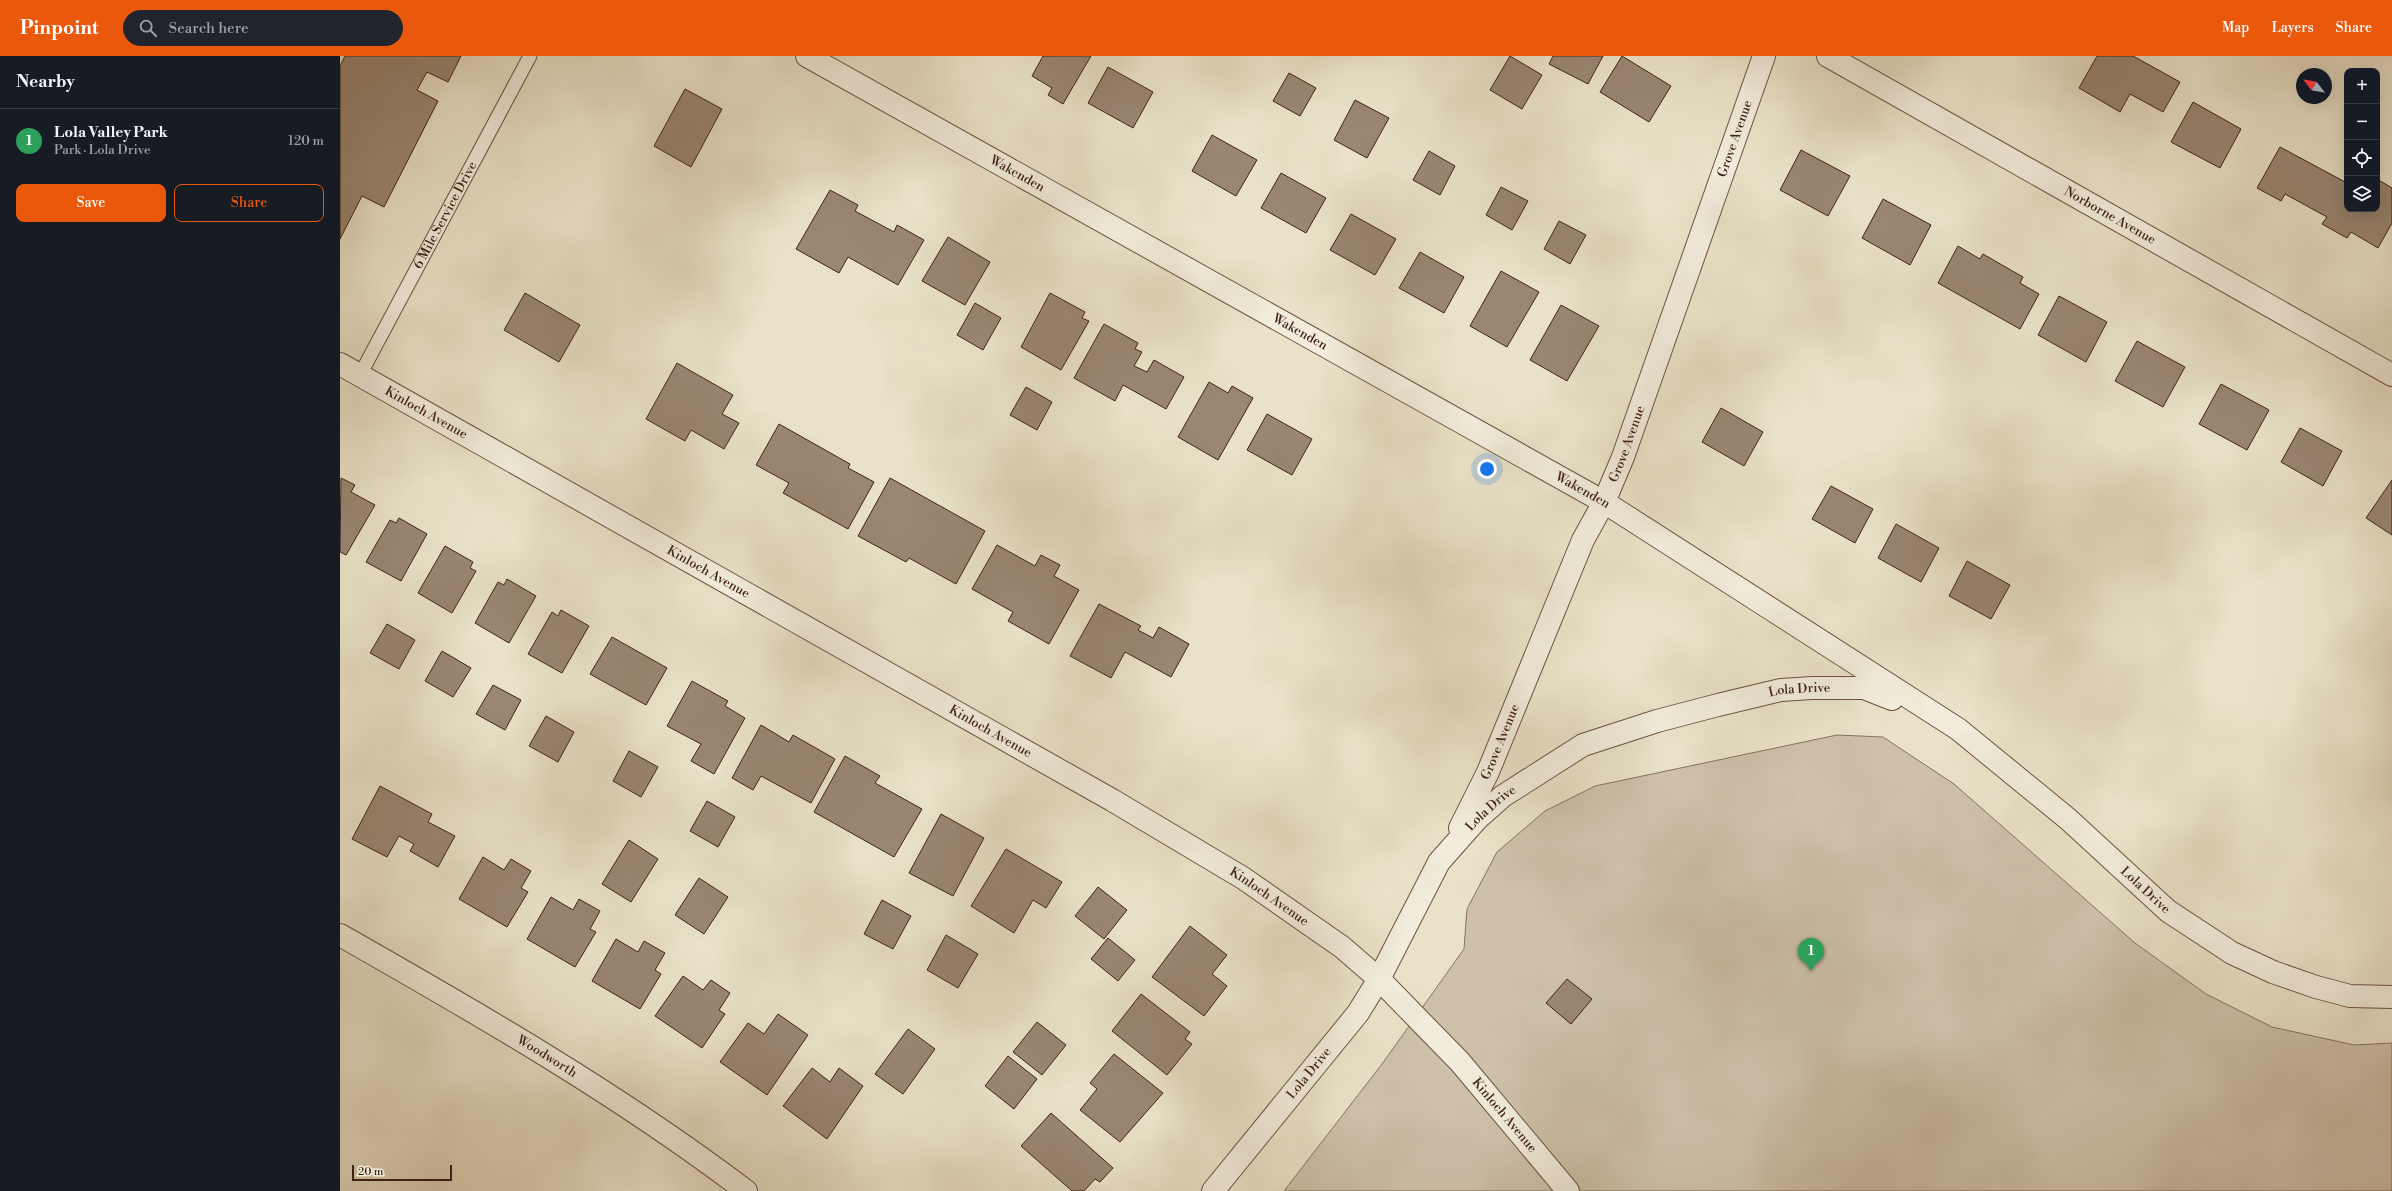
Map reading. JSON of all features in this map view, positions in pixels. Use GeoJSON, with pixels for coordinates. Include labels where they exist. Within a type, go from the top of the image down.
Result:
{"type":"FeatureCollection","features":[{"type":"Feature","properties":{"kind":"street","name":"Wakenden"},"geometry":{"type":"LineString","coordinates":[[807,56],[1604,502],[1785,619]]}},
{"type":"Feature","properties":{"kind":"street","name":"Grove Avenue"},"geometry":{"type":"LineString","coordinates":[[1440,862],[1488,772],[1583,540],[1604,502],[1623,457],[1764,56]]}},
{"type":"Feature","properties":{"kind":"street","name":"Norborne Avenue"},"geometry":{"type":"LineString","coordinates":[[1828,56],[2392,375]]}},
{"type":"Feature","properties":{"kind":"street","name":"Kinloch Avenue"},"geometry":{"type":"LineString","coordinates":[[340,364],[1119,804],[1243,878],[1342,947],[1379,979],[1460,1062],[1568,1191]]}},
{"type":"Feature","properties":{"kind":"street","name":"Lola Drive"},"geometry":{"type":"LineString","coordinates":[[1785,619],[1958,729],[2068,819],[2168,911],[2199,934],[2232,953],[2266,969],[2316,987],[2350,996],[2392,997]]}},
{"type":"Feature","properties":{"kind":"street","name":"Lola Drive"},"geometry":{"type":"LineString","coordinates":[[1213,1191],[1358,1013],[1379,979],[1440,862],[1477,819],[1503,796],[1531,776],[1583,745],[1657,721],[1781,690],[1839,687],[1864,688],[1934,715]]}},
{"type":"Feature","properties":{"kind":"street","name":"Woodworth"},"geometry":{"type":"LineString","coordinates":[[340,935],[454,1000],[582,1078],[703,1158],[746,1191]]}},
{"type":"Feature","properties":{"kind":"lane","name":"6 Mile Service Drive"},"geometry":{"type":"LineString","coordinates":[[360,375],[530,56]]}},
{"type":"Feature","properties":{"kind":"shaded area"},"geometry":{"type":"Polygon","coordinates":[[[1837,735],[1883,737],[1954,784],[2135,943],[2206,994],[2272,1027],[2354,1045],[2392,1043],[2392,1191],[1284,1191],[1382,1064],[1464,949],[1467,909],[1497,852],[1545,811],[1595,786],[1837,735]]]}},
{"type":"Feature","properties":{"kind":"building"},"geometry":{"type":"Polygon","coordinates":[[[345,56],[461,56],[448,82],[427,72],[417,90],[438,101],[384,207],[362,196],[340,239],[340,66],[345,56]]]}},
{"type":"Feature","properties":{"kind":"building"},"geometry":{"type":"Polygon","coordinates":[[[1043,56],[1091,56],[1063,104],[1048,95],[1052,88],[1032,76],[1043,56]]]}},
{"type":"Feature","properties":{"kind":"building"},"geometry":{"type":"Polygon","coordinates":[[[1510,56],[1542,75],[1522,109],[1490,90],[1510,56]]]}},
{"type":"Feature","properties":{"kind":"building"},"geometry":{"type":"Polygon","coordinates":[[[1553,56],[1603,56],[1588,84],[1549,64],[1553,56]]]}},
{"type":"Feature","properties":{"kind":"building"},"geometry":{"type":"Polygon","coordinates":[[[1622,56],[1671,86],[1649,122],[1600,92],[1622,56]]]}},
{"type":"Feature","properties":{"kind":"building"},"geometry":{"type":"Polygon","coordinates":[[[2097,56],[2133,56],[2180,82],[2163,112],[2130,94],[2120,112],[2079,88],[2097,56]]]}},
{"type":"Feature","properties":{"kind":"building"},"geometry":{"type":"Polygon","coordinates":[[[1108,67],[1153,92],[1133,128],[1088,103],[1108,67]]]}},
{"type":"Feature","properties":{"kind":"building"},"geometry":{"type":"Polygon","coordinates":[[[1289,73],[1316,88],[1300,116],[1273,101],[1289,73]]]}},
{"type":"Feature","properties":{"kind":"building"},"geometry":{"type":"Polygon","coordinates":[[[685,89],[722,109],[691,167],[654,146],[685,89]]]}},
{"type":"Feature","properties":{"kind":"building"},"geometry":{"type":"Polygon","coordinates":[[[1355,100],[1389,118],[1367,158],[1334,140],[1355,100]]]}},
{"type":"Feature","properties":{"kind":"building"},"geometry":{"type":"Polygon","coordinates":[[[2193,102],[2241,129],[2220,168],[2171,142],[2193,102]]]}},
{"type":"Feature","properties":{"kind":"building"},"geometry":{"type":"Polygon","coordinates":[[[1212,135],[1257,160],[1236,196],[1192,171],[1212,135]]]}},
{"type":"Feature","properties":{"kind":"building"},"geometry":{"type":"Polygon","coordinates":[[[2280,147],[2344,181],[2344,212],[2380,212],[2380,181],[2392,188],[2392,223],[2378,248],[2351,232],[2347,238],[2322,224],[2327,217],[2285,194],[2281,201],[2257,188],[2280,147]]]}},
{"type":"Feature","properties":{"kind":"building"},"geometry":{"type":"Polygon","coordinates":[[[1801,150],[1850,176],[1828,216],[1780,190],[1801,150]]]}},
{"type":"Feature","properties":{"kind":"building"},"geometry":{"type":"Polygon","coordinates":[[[1429,151],[1455,166],[1440,195],[1413,180],[1429,151]]]}},
{"type":"Feature","properties":{"kind":"building"},"geometry":{"type":"Polygon","coordinates":[[[1281,173],[1326,198],[1306,233],[1261,208],[1281,173]]]}},
{"type":"Feature","properties":{"kind":"building"},"geometry":{"type":"Polygon","coordinates":[[[1501,187],[1528,201],[1512,230],[1486,215],[1501,187]]]}},
{"type":"Feature","properties":{"kind":"building"},"geometry":{"type":"Polygon","coordinates":[[[830,190],[858,205],[855,211],[894,232],[897,225],[924,240],[898,285],[848,257],[839,273],[796,249],[830,190]]]}},
{"type":"Feature","properties":{"kind":"building"},"geometry":{"type":"Polygon","coordinates":[[[1883,199],[1931,225],[1910,265],[1862,238],[1883,199]]]}},
{"type":"Feature","properties":{"kind":"building"},"geometry":{"type":"Polygon","coordinates":[[[1351,214],[1396,239],[1375,275],[1330,250],[1351,214]]]}},
{"type":"Feature","properties":{"kind":"building"},"geometry":{"type":"Polygon","coordinates":[[[1559,221],[1586,235],[1570,264],[1544,249],[1559,221]]]}},
{"type":"Feature","properties":{"kind":"building"},"geometry":{"type":"Polygon","coordinates":[[[948,237],[990,262],[965,305],[922,281],[948,237]]]}},
{"type":"Feature","properties":{"kind":"building"},"geometry":{"type":"Polygon","coordinates":[[[1958,246],[1980,259],[1983,254],[2023,277],[2020,283],[2039,294],[2020,329],[1938,283],[1958,246]]]}},
{"type":"Feature","properties":{"kind":"building"},"geometry":{"type":"Polygon","coordinates":[[[1420,252],[1464,277],[1444,313],[1399,288],[1420,252]]]}},
{"type":"Feature","properties":{"kind":"building"},"geometry":{"type":"Polygon","coordinates":[[[1501,271],[1539,292],[1507,347],[1470,326],[1501,271]]]}},
{"type":"Feature","properties":{"kind":"building"},"geometry":{"type":"Polygon","coordinates":[[[525,293],[580,325],[559,362],[504,330],[525,293]]]}},
{"type":"Feature","properties":{"kind":"building"},"geometry":{"type":"Polygon","coordinates":[[[1050,293],[1085,312],[1082,318],[1089,321],[1061,370],[1021,347],[1050,293]]]}},
{"type":"Feature","properties":{"kind":"building"},"geometry":{"type":"Polygon","coordinates":[[[2059,296],[2107,322],[2086,362],[2038,335],[2059,296]]]}},
{"type":"Feature","properties":{"kind":"building"},"geometry":{"type":"Polygon","coordinates":[[[975,303],[1001,318],[983,350],[957,335],[975,303]]]}},
{"type":"Feature","properties":{"kind":"building"},"geometry":{"type":"Polygon","coordinates":[[[1561,305],[1599,326],[1567,381],[1530,360],[1561,305]]]}},
{"type":"Feature","properties":{"kind":"building"},"geometry":{"type":"Polygon","coordinates":[[[1104,324],[1138,343],[1135,349],[1142,352],[1134,366],[1147,372],[1154,360],[1184,377],[1166,409],[1123,385],[1115,401],[1074,378],[1104,324]]]}},
{"type":"Feature","properties":{"kind":"building"},"geometry":{"type":"Polygon","coordinates":[[[2137,341],[2185,367],[2163,407],[2115,381],[2137,341]]]}},
{"type":"Feature","properties":{"kind":"building"},"geometry":{"type":"Polygon","coordinates":[[[677,363],[733,395],[722,414],[739,423],[724,449],[691,430],[685,441],[646,419],[677,363]]]}},
{"type":"Feature","properties":{"kind":"building"},"geometry":{"type":"Polygon","coordinates":[[[1209,382],[1228,393],[1232,386],[1253,398],[1218,460],[1178,437],[1209,382]]]}},
{"type":"Feature","properties":{"kind":"building"},"geometry":{"type":"Polygon","coordinates":[[[2221,384],[2269,410],[2247,450],[2199,424],[2221,384]]]}},
{"type":"Feature","properties":{"kind":"building"},"geometry":{"type":"Polygon","coordinates":[[[1026,387],[1052,402],[1037,430],[1010,415],[1026,387]]]}},
{"type":"Feature","properties":{"kind":"building"},"geometry":{"type":"Polygon","coordinates":[[[1721,408],[1763,432],[1744,466],[1702,442],[1721,408]]]}},
{"type":"Feature","properties":{"kind":"building"},"geometry":{"type":"Polygon","coordinates":[[[1267,414],[1312,439],[1292,475],[1247,450],[1267,414]]]}},
{"type":"Feature","properties":{"kind":"building"},"geometry":{"type":"Polygon","coordinates":[[[779,424],[850,464],[848,468],[874,482],[848,529],[783,493],[789,483],[756,465],[779,424]]]}},
{"type":"Feature","properties":{"kind":"building"},"geometry":{"type":"Polygon","coordinates":[[[2300,428],[2342,451],[2323,486],[2281,462],[2300,428]]]}},
{"type":"Feature","properties":{"kind":"building"},"geometry":{"type":"Polygon","coordinates":[[[341,478],[355,485],[351,492],[375,505],[346,555],[340,552],[341,478]]]}},
{"type":"Feature","properties":{"kind":"building"},"geometry":{"type":"Polygon","coordinates":[[[890,478],[985,531],[956,584],[909,558],[906,562],[858,536],[890,478]]]}},
{"type":"Feature","properties":{"kind":"building"},"geometry":{"type":"Polygon","coordinates":[[[2392,480],[2392,535],[2366,518],[2392,480]]]}},
{"type":"Feature","properties":{"kind":"building"},"geometry":{"type":"Polygon","coordinates":[[[1831,486],[1873,509],[1855,543],[1812,519],[1831,486]]]}},
{"type":"Feature","properties":{"kind":"building"},"geometry":{"type":"Polygon","coordinates":[[[399,518],[427,534],[401,581],[366,562],[390,520],[396,523],[399,518]]]}},
{"type":"Feature","properties":{"kind":"building"},"geometry":{"type":"Polygon","coordinates":[[[1896,524],[1939,548],[1921,582],[1878,558],[1896,524]]]}},
{"type":"Feature","properties":{"kind":"building"},"geometry":{"type":"Polygon","coordinates":[[[997,545],[1035,566],[1041,555],[1060,565],[1054,576],[1079,590],[1049,644],[1008,621],[1013,612],[972,589],[997,545]]]}},
{"type":"Feature","properties":{"kind":"building"},"geometry":{"type":"Polygon","coordinates":[[[445,546],[473,562],[470,568],[476,571],[452,613],[418,593],[445,546]]]}},
{"type":"Feature","properties":{"kind":"building"},"geometry":{"type":"Polygon","coordinates":[[[1967,561],[2010,585],[1991,619],[1949,596],[1967,561]]]}},
{"type":"Feature","properties":{"kind":"building"},"geometry":{"type":"Polygon","coordinates":[[[507,579],[536,596],[509,643],[475,623],[498,582],[504,585],[507,579]]]}},
{"type":"Feature","properties":{"kind":"building"},"geometry":{"type":"Polygon","coordinates":[[[1099,604],[1141,626],[1138,630],[1153,638],[1159,627],[1189,644],[1171,677],[1125,652],[1111,678],[1070,656],[1099,604]]]}},
{"type":"Feature","properties":{"kind":"building"},"geometry":{"type":"Polygon","coordinates":[[[561,610],[589,626],[562,673],[528,654],[552,612],[558,616],[561,610]]]}},
{"type":"Feature","properties":{"kind":"building"},"geometry":{"type":"Polygon","coordinates":[[[387,624],[415,640],[399,669],[370,653],[387,624]]]}},
{"type":"Feature","properties":{"kind":"building"},"geometry":{"type":"Polygon","coordinates":[[[612,637],[667,668],[646,705],[590,674],[612,637]]]}},
{"type":"Feature","properties":{"kind":"building"},"geometry":{"type":"Polygon","coordinates":[[[442,651],[471,668],[453,697],[425,681],[442,651]]]}},
{"type":"Feature","properties":{"kind":"building"},"geometry":{"type":"Polygon","coordinates":[[[692,681],[728,701],[725,706],[745,718],[714,774],[691,761],[701,744],[667,726],[692,681]]]}},
{"type":"Feature","properties":{"kind":"building"},"geometry":{"type":"Polygon","coordinates":[[[493,685],[521,700],[505,730],[476,714],[493,685]]]}},
{"type":"Feature","properties":{"kind":"building"},"geometry":{"type":"Polygon","coordinates":[[[546,716],[574,732],[558,762],[529,746],[546,716]]]}},
{"type":"Feature","properties":{"kind":"building"},"geometry":{"type":"Polygon","coordinates":[[[761,725],[789,742],[793,735],[835,759],[811,803],[761,776],[753,790],[732,778],[761,725]]]}},
{"type":"Feature","properties":{"kind":"building"},"geometry":{"type":"Polygon","coordinates":[[[629,751],[658,767],[641,797],[613,781],[629,751]]]}},
{"type":"Feature","properties":{"kind":"building"},"geometry":{"type":"Polygon","coordinates":[[[845,756],[880,776],[875,783],[922,809],[894,857],[814,812],[845,756]]]}},
{"type":"Feature","properties":{"kind":"building"},"geometry":{"type":"Polygon","coordinates":[[[380,786],[432,814],[428,822],[455,836],[438,867],[410,851],[414,844],[399,836],[387,857],[352,839],[380,786]]]}},
{"type":"Feature","properties":{"kind":"building"},"geometry":{"type":"Polygon","coordinates":[[[707,801],[735,817],[718,847],[690,831],[707,801]]]}},
{"type":"Feature","properties":{"kind":"building"},"geometry":{"type":"Polygon","coordinates":[[[941,814],[984,838],[953,896],[909,873],[941,814]]]}},
{"type":"Feature","properties":{"kind":"building"},"geometry":{"type":"Polygon","coordinates":[[[629,840],[658,859],[631,902],[602,884],[629,840]]]}},
{"type":"Feature","properties":{"kind":"building"},"geometry":{"type":"Polygon","coordinates":[[[1006,849],[1062,882],[1046,908],[1033,900],[1014,933],[971,906],[1006,849]]]}},
{"type":"Feature","properties":{"kind":"building"},"geometry":{"type":"Polygon","coordinates":[[[483,857],[504,870],[511,859],[531,871],[521,888],[528,892],[507,927],[459,899],[483,857]]]}},
{"type":"Feature","properties":{"kind":"building"},"geometry":{"type":"Polygon","coordinates":[[[699,878],[728,897],[704,934],[675,915],[699,878]]]}},
{"type":"Feature","properties":{"kind":"building"},"geometry":{"type":"Polygon","coordinates":[[[1098,887],[1127,910],[1104,939],[1075,916],[1098,887]]]}},
{"type":"Feature","properties":{"kind":"building"},"geometry":{"type":"Polygon","coordinates":[[[551,897],[573,910],[579,899],[600,911],[590,929],[596,932],[575,967],[527,939],[551,897]]]}},
{"type":"Feature","properties":{"kind":"building"},"geometry":{"type":"Polygon","coordinates":[[[882,900],[911,916],[893,949],[864,934],[882,900]]]}},
{"type":"Feature","properties":{"kind":"building"},"geometry":{"type":"Polygon","coordinates":[[[1190,926],[1227,955],[1212,974],[1227,986],[1204,1016],[1152,977],[1190,926]]]}},
{"type":"Feature","properties":{"kind":"building"},"geometry":{"type":"Polygon","coordinates":[[[946,935],[978,954],[958,988],[927,970],[946,935]]]}},
{"type":"Feature","properties":{"kind":"building"},"geometry":{"type":"Polygon","coordinates":[[[1108,938],[1135,960],[1118,981],[1091,959],[1108,938]]]}},
{"type":"Feature","properties":{"kind":"building"},"geometry":{"type":"Polygon","coordinates":[[[616,939],[638,952],[644,941],[665,953],[655,970],[661,974],[640,1009],[592,981],[616,939]]]}},
{"type":"Feature","properties":{"kind":"building"},"geometry":{"type":"Polygon","coordinates":[[[683,976],[703,990],[711,980],[730,993],[719,1010],[725,1014],[702,1048],[655,1016],[683,976]]]}},
{"type":"Feature","properties":{"kind":"building"},"geometry":{"type":"Polygon","coordinates":[[[1567,979],[1592,999],[1571,1024],[1546,1003],[1567,979]]]}},
{"type":"Feature","properties":{"kind":"building"},"geometry":{"type":"Polygon","coordinates":[[[1141,994],[1190,1032],[1185,1039],[1192,1044],[1167,1075],[1112,1031],[1141,994]]]}},
{"type":"Feature","properties":{"kind":"building"},"geometry":{"type":"Polygon","coordinates":[[[778,1014],[808,1035],[767,1095],[720,1062],[748,1023],[764,1034],[778,1014]]]}},
{"type":"Feature","properties":{"kind":"building"},"geometry":{"type":"Polygon","coordinates":[[[1037,1022],[1066,1045],[1042,1075],[1013,1052],[1037,1022]]]}},
{"type":"Feature","properties":{"kind":"building"},"geometry":{"type":"Polygon","coordinates":[[[908,1029],[935,1049],[903,1094],[875,1074],[908,1029]]]}},
{"type":"Feature","properties":{"kind":"building"},"geometry":{"type":"Polygon","coordinates":[[[1114,1054],[1163,1093],[1120,1142],[1080,1110],[1097,1089],[1090,1083],[1114,1054]]]}},
{"type":"Feature","properties":{"kind":"building"},"geometry":{"type":"Polygon","coordinates":[[[1008,1056],[1037,1079],[1014,1109],[985,1086],[1008,1056]]]}},
{"type":"Feature","properties":{"kind":"building"},"geometry":{"type":"Polygon","coordinates":[[[812,1068],[830,1082],[839,1068],[863,1086],[827,1139],[783,1106],[812,1068]]]}},
{"type":"Feature","properties":{"kind":"building"},"geometry":{"type":"Polygon","coordinates":[[[1051,1113],[1113,1168],[1100,1182],[1095,1179],[1084,1191],[1072,1191],[1021,1146],[1051,1113]]]}},
{"type":"Feature","properties":{"kind":"place","name":"Lola Valley Park"},"geometry":{"type":"Point","coordinates":[1811,971]}}]}
